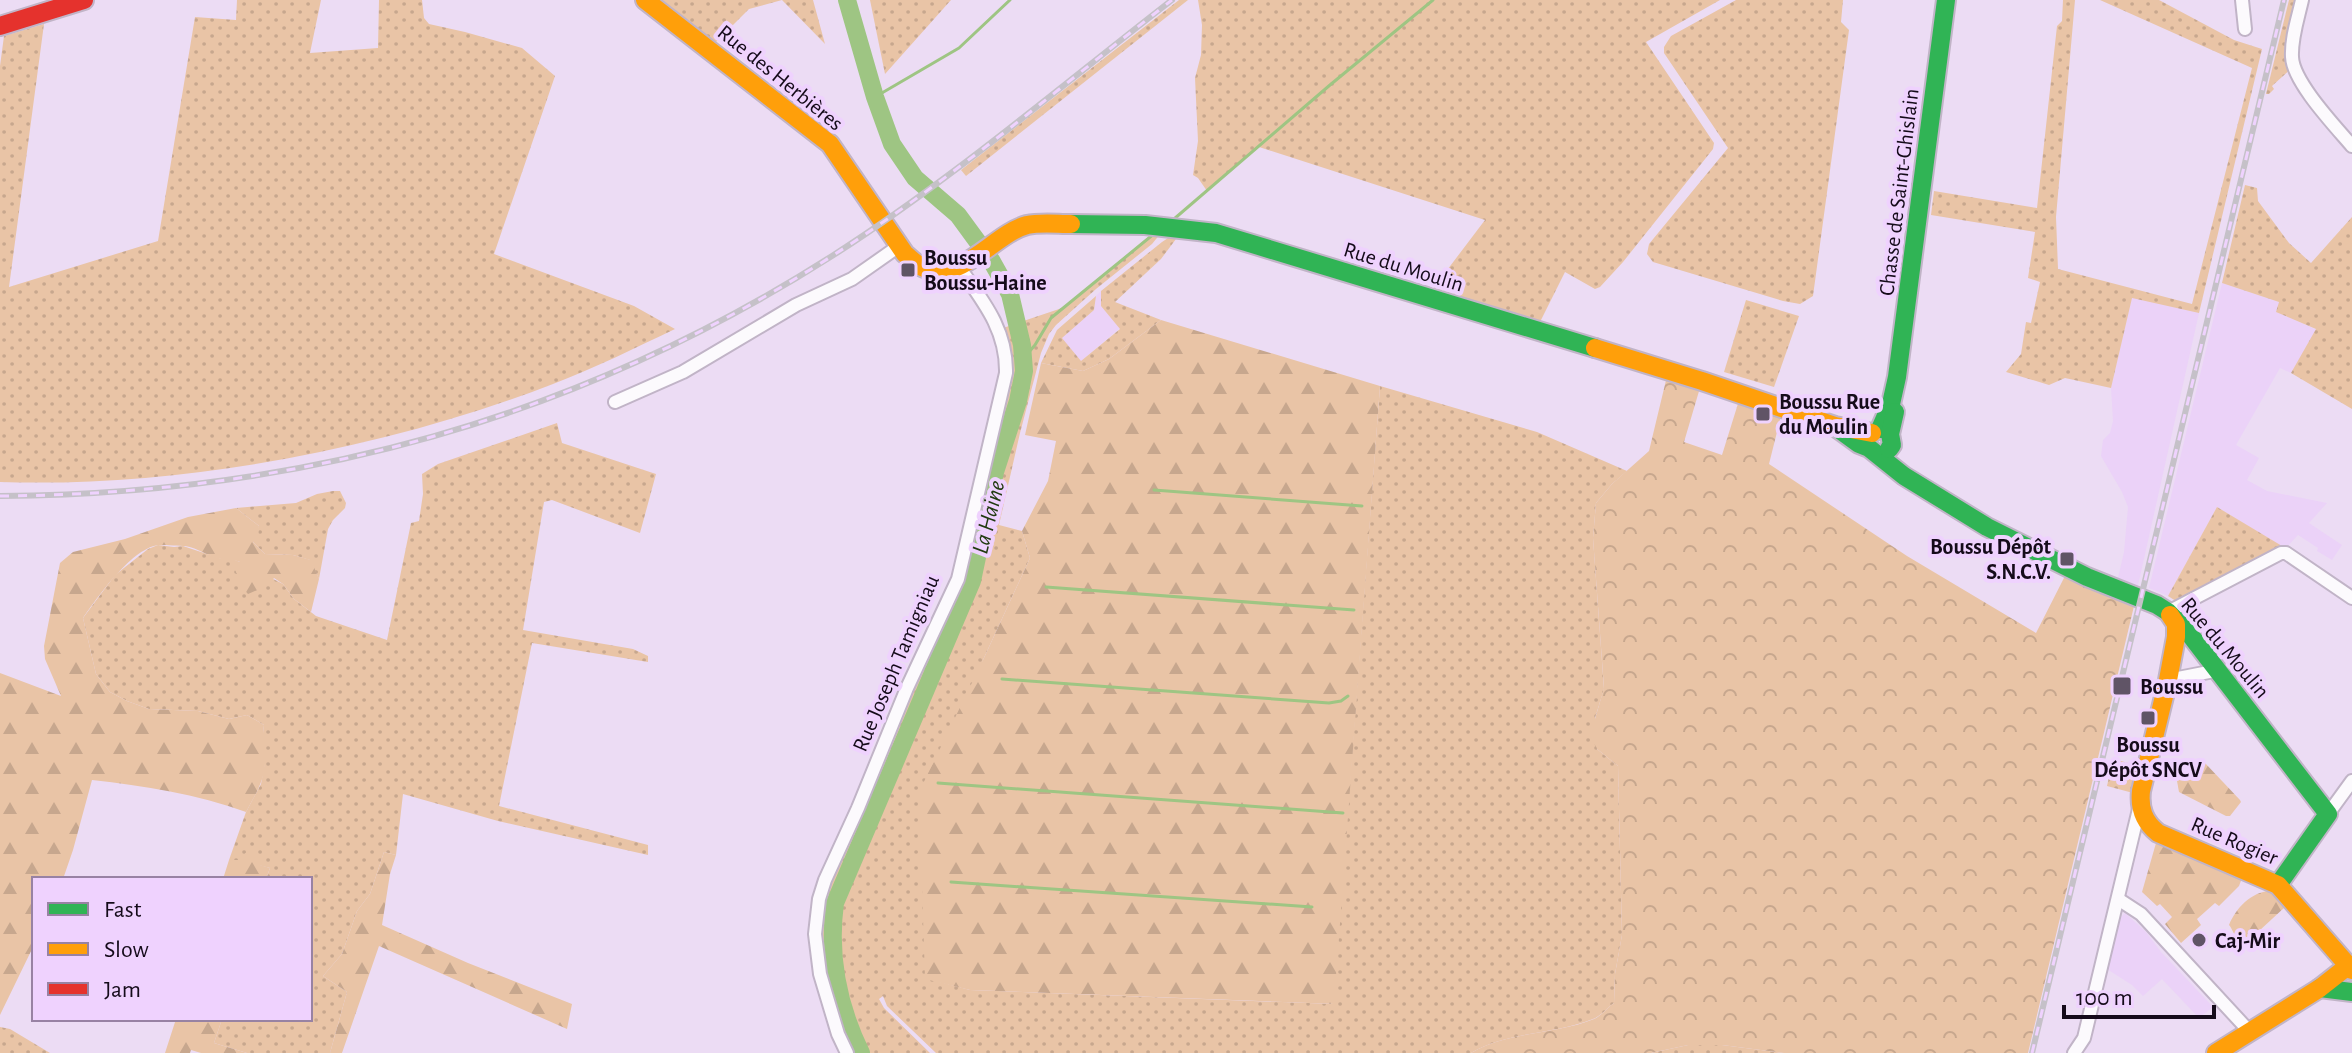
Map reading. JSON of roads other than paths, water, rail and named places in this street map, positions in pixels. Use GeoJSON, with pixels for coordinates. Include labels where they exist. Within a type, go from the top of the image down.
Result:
{"type":"FeatureCollection","features":[{"type":"Feature","properties":{"kind":"street"},"geometry":{"type":"LineString","coordinates":[[0,26],[84,0]]}},
{"type":"Feature","properties":{"kind":"street","name":"Rue des Herbières"},"geometry":{"type":"LineString","coordinates":[[645,0],[830,144],[899,246]]}},
{"type":"Feature","properties":{"kind":"street","name":"Chasse de Saint-Ghislain"},"geometry":{"type":"LineString","coordinates":[[1879,441],[1896,389],[1946,0]]}},
{"type":"Feature","properties":{"kind":"street"},"geometry":{"type":"LineString","coordinates":[[2242,0],[2245,29]]}},
{"type":"Feature","properties":{"kind":"street"},"geometry":{"type":"LineString","coordinates":[[2302,0],[2293,42],[2293,67],[2299,80],[2352,146]]}},
{"type":"Feature","properties":{"kind":"street","name":"Rue du Moulin"},"geometry":{"type":"LineString","coordinates":[[966,263],[1028,225],[1174,226],[1230,238],[1702,381],[1835,426],[1859,444],[1879,441],[1924,487],[1987,527],[2087,577],[2168,612],[2219,670],[2328,814]]}},
{"type":"Feature","properties":{"kind":"street"},"geometry":{"type":"LineString","coordinates":[[615,402],[683,372],[796,305],[852,279],[899,246],[922,267],[943,270],[966,263]]}},
{"type":"Feature","properties":{"kind":"street","name":"Rue Joseph Tamigniau"},"geometry":{"type":"LineString","coordinates":[[847,1053],[820,974],[815,934],[819,899],[907,688],[958,579],[1006,373],[1005,347],[999,329],[966,263]]}},
{"type":"Feature","properties":{"kind":"street"},"geometry":{"type":"LineString","coordinates":[[2074,1053],[2084,1038],[2132,847],[2148,825],[2141,791],[2177,630],[2168,612],[2281,553],[2286,553],[2352,598]]}},
{"type":"Feature","properties":{"kind":"street"},"geometry":{"type":"LineString","coordinates":[[2168,680],[2219,670]]}},
{"type":"Feature","properties":{"kind":"street"},"geometry":{"type":"LineString","coordinates":[[2278,885],[2352,781]]}},
{"type":"Feature","properties":{"kind":"street"},"geometry":{"type":"LineString","coordinates":[[2132,847],[2148,825]]}},
{"type":"Feature","properties":{"kind":"street","name":"Rue Rogier"},"geometry":{"type":"LineString","coordinates":[[2148,825],[2278,885],[2350,968]]}},
{"type":"Feature","properties":{"kind":"street"},"geometry":{"type":"LineString","coordinates":[[2118,899],[2141,914],[2245,1042]]}},
{"type":"Feature","properties":{"kind":"street"},"geometry":{"type":"LineString","coordinates":[[2216,1053],[2245,1042],[2350,968]]}},
{"type":"Feature","properties":{"kind":"street"},"geometry":{"type":"LineString","coordinates":[[2320,988],[2352,992]]}},
{"type":"Feature","properties":{"kind":"waterway","name":"La Haine"},"geometry":{"type":"LineString","coordinates":[[847,0],[892,144],[915,178],[958,215],[991,260],[1010,294],[1022,345],[1024,371],[1018,401],[995,472],[972,581],[835,903],[833,942],[837,980],[846,1017],[861,1053]]}},
{"type":"Feature","properties":{"kind":"waterway"},"geometry":{"type":"LineString","coordinates":[[875,97],[959,48],[1010,0]]}},
{"type":"Feature","properties":{"kind":"waterway"},"geometry":{"type":"LineString","coordinates":[[1174,219],[1433,0]]}},
{"type":"Feature","properties":{"kind":"waterway"},"geometry":{"type":"LineString","coordinates":[[1023,359],[1051,318],[1155,233]]}},
{"type":"Feature","properties":{"kind":"waterway"},"geometry":{"type":"LineString","coordinates":[[1154,490],[1362,506]]}},
{"type":"Feature","properties":{"kind":"waterway"},"geometry":{"type":"LineString","coordinates":[[1046,587],[1354,610]]}},
{"type":"Feature","properties":{"kind":"waterway"},"geometry":{"type":"LineString","coordinates":[[1002,679],[1329,703],[1348,696]]}},
{"type":"Feature","properties":{"kind":"waterway"},"geometry":{"type":"LineString","coordinates":[[938,783],[1343,813]]}},
{"type":"Feature","properties":{"kind":"waterway"},"geometry":{"type":"LineString","coordinates":[[951,882],[1312,907]]}},
{"type":"Feature","properties":{"kind":"railway"},"geometry":{"type":"LineString","coordinates":[[0,496],[112,492],[221,481],[328,462],[433,436],[536,403],[636,362],[735,313],[876,227],[962,165],[1172,0]]}},
{"type":"Feature","properties":{"kind":"railway"},"geometry":{"type":"LineString","coordinates":[[2032,1053],[2284,0]]}},
{"type":"Feature","properties":{"kind":"place","name":"Boussu Boussu-Haine"},"geometry":{"type":"Point","coordinates":[908,270]}},
{"type":"Feature","properties":{"kind":"place","name":"Boussu Rue du Moulin"},"geometry":{"type":"Point","coordinates":[1763,414]}},
{"type":"Feature","properties":{"kind":"place","name":"Boussu Dépôt S.N.C.V."},"geometry":{"type":"Point","coordinates":[2067,559]}},
{"type":"Feature","properties":{"kind":"place","name":"Boussu"},"geometry":{"type":"Point","coordinates":[2122,686]}},
{"type":"Feature","properties":{"kind":"place","name":"Boussu Dépôt SNCV"},"geometry":{"type":"Point","coordinates":[2148,718]}},
{"type":"Feature","properties":{"kind":"place","name":"Caj-Mir"},"geometry":{"type":"Point","coordinates":[2199,940]}}]}
